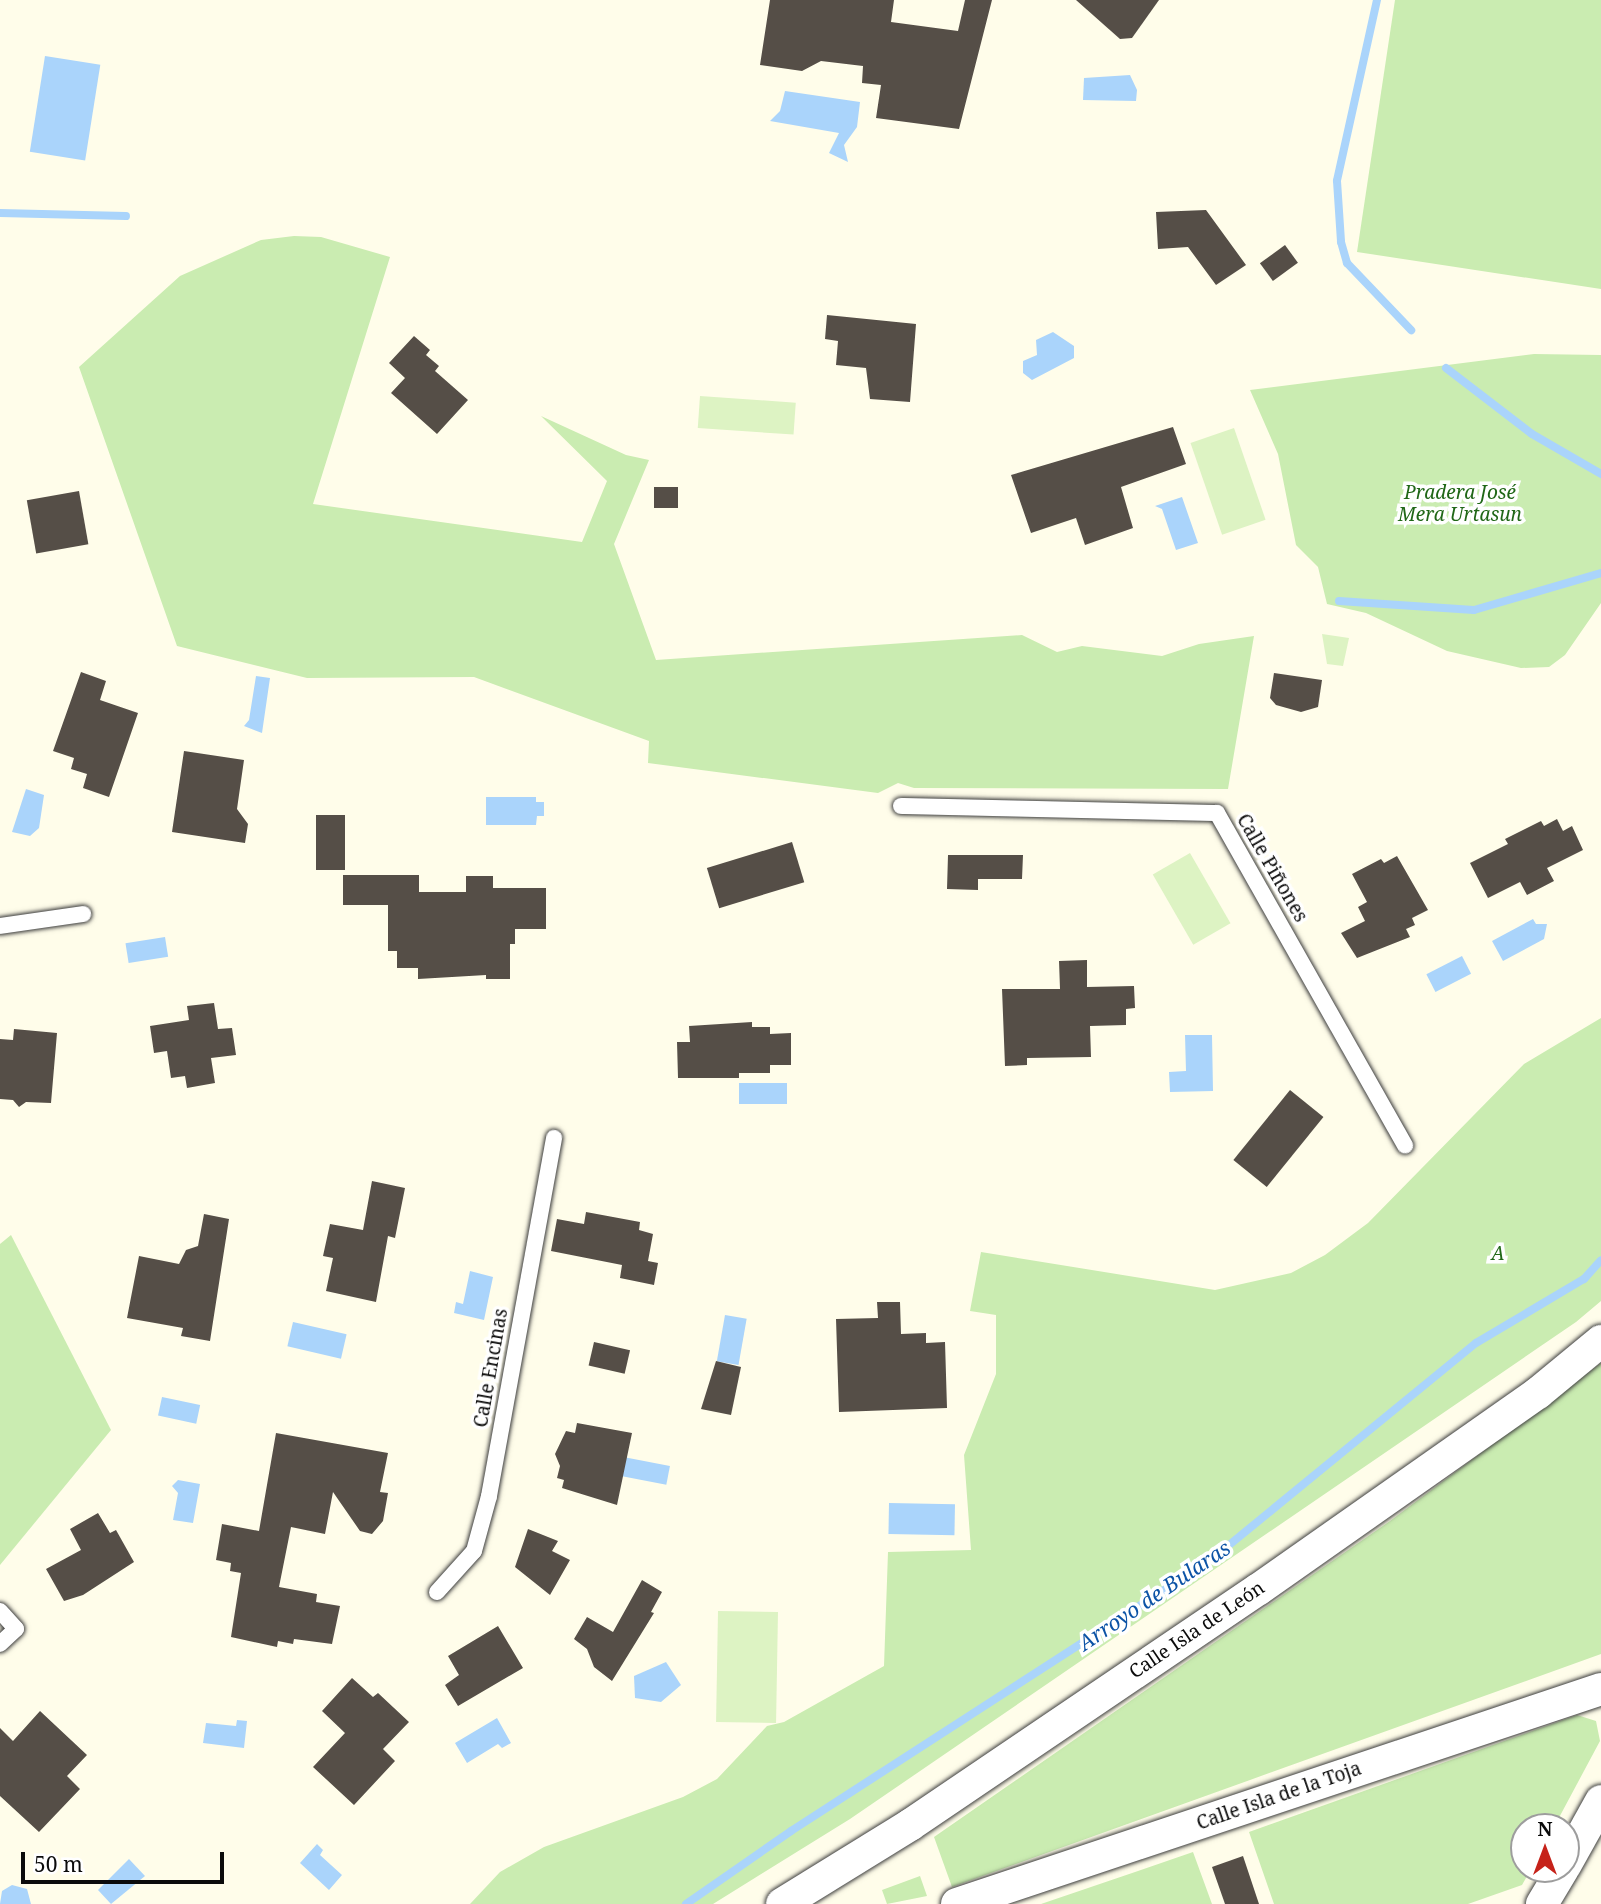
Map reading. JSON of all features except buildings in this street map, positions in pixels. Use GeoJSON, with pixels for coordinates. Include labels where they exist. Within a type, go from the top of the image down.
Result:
{"type":"FeatureCollection","features":[{"type":"Feature","properties":{"kind":"street","name":"Calle Isla de León"},"geometry":{"type":"LineString","coordinates":[[782,1904],[909,1825],[1259,1588],[1538,1393],[1601,1341]]}},
{"type":"Feature","properties":{"kind":"street","name":"Calle Isla de la Toja"},"geometry":{"type":"LineString","coordinates":[[957,1904],[1601,1689]]}},
{"type":"Feature","properties":{"kind":"street"},"geometry":{"type":"LineString","coordinates":[[1580,1841],[1601,1801]]}},
{"type":"Feature","properties":{"kind":"street"},"geometry":{"type":"LineString","coordinates":[[1542,1904],[1555,1883]]}},
{"type":"Feature","properties":{"kind":"lane","name":"Calle Piñones"},"geometry":{"type":"LineString","coordinates":[[901,806],[1217,813],[1405,1145]]}},
{"type":"Feature","properties":{"kind":"lane"},"geometry":{"type":"LineString","coordinates":[[0,926],[83,914]]}},
{"type":"Feature","properties":{"kind":"lane","name":"Calle Encinas"},"geometry":{"type":"LineString","coordinates":[[437,1592],[474,1551],[489,1496],[554,1138]]}},
{"type":"Feature","properties":{"kind":"lane"},"geometry":{"type":"LineString","coordinates":[[0,1611],[16,1629],[0,1644]]}},
{"type":"Feature","properties":{"kind":"green space"},"geometry":{"type":"Polygon","coordinates":[[[1395,0],[1601,0],[1601,289],[1357,252],[1395,0]]]}},
{"type":"Feature","properties":{"kind":"green space"},"geometry":{"type":"Polygon","coordinates":[[[294,236],[321,237],[390,257],[313,504],[582,542],[607,481],[541,416],[626,455],[649,460],[614,544],[656,660],[1022,635],[1057,652],[1082,646],[1162,656],[1199,644],[1254,636],[1228,789],[914,788],[898,783],[878,793],[648,763],[649,741],[474,677],[307,678],[177,646],[79,367],[180,276],[261,240],[294,236]]]}},
{"type":"Feature","properties":{"kind":"green space","name":"Pradera José Mera Urtasun"},"geometry":{"type":"Polygon","coordinates":[[[1534,354],[1601,355],[1601,603],[1565,655],[1549,667],[1521,668],[1447,651],[1366,613],[1327,604],[1318,567],[1296,545],[1278,454],[1250,390],[1534,354]]]}},
{"type":"Feature","properties":{"kind":"green space"},"geometry":{"type":"Polygon","coordinates":[[[700,396],[796,403],[794,435],[698,428],[700,396]]]}},
{"type":"Feature","properties":{"kind":"green space"},"geometry":{"type":"Polygon","coordinates":[[[1234,428],[1266,520],[1222,535],[1191,443],[1234,428]]]}},
{"type":"Feature","properties":{"kind":"green space"},"geometry":{"type":"Polygon","coordinates":[[[1322,634],[1349,638],[1343,666],[1327,664],[1322,634]]]}},
{"type":"Feature","properties":{"kind":"green space"},"geometry":{"type":"Polygon","coordinates":[[[1190,853],[1230,923],[1193,945],[1153,874],[1190,853]]]}},
{"type":"Feature","properties":{"kind":"green space","name":"A"},"geometry":{"type":"Polygon","coordinates":[[[1601,1018],[1601,1301],[1576,1322],[850,1819],[713,1904],[470,1904],[500,1872],[544,1847],[683,1797],[717,1779],[767,1726],[784,1722],[884,1666],[888,1552],[971,1550],[964,1455],[996,1374],[996,1315],[970,1311],[981,1252],[1215,1290],[1291,1273],[1325,1255],[1368,1223],[1524,1064],[1601,1018]]]}},
{"type":"Feature","properties":{"kind":"green space"},"geometry":{"type":"Polygon","coordinates":[[[11,1235],[111,1430],[0,1565],[0,1244],[11,1235]]]}},
{"type":"Feature","properties":{"kind":"green space"},"geometry":{"type":"Polygon","coordinates":[[[1601,1363],[1601,1654],[952,1887],[934,1837],[1390,1521],[1601,1363]]]}},
{"type":"Feature","properties":{"kind":"green space"},"geometry":{"type":"Polygon","coordinates":[[[718,1611],[778,1612],[776,1723],[716,1722],[718,1611]]]}},
{"type":"Feature","properties":{"kind":"green space"},"geometry":{"type":"Polygon","coordinates":[[[1577,1715],[1596,1721],[1600,1741],[1561,1813],[1510,1813],[1510,1883],[1523,1883],[1522,1885],[1468,1904],[1274,1904],[1249,1832],[1577,1715]]]}},
{"type":"Feature","properties":{"kind":"green space"},"geometry":{"type":"Polygon","coordinates":[[[1193,1852],[1212,1904],[1041,1904],[1138,1871],[1193,1852]]]}},
{"type":"Feature","properties":{"kind":"green space"},"geometry":{"type":"Polygon","coordinates":[[[920,1876],[927,1896],[887,1904],[882,1890],[920,1876]]]}},
{"type":"Feature","properties":{"kind":"water"},"geometry":{"type":"Polygon","coordinates":[[[45,56],[100,65],[85,161],[30,152],[45,56]]]}},
{"type":"Feature","properties":{"kind":"water"},"geometry":{"type":"Polygon","coordinates":[[[1130,75],[1137,90],[1136,101],[1083,100],[1084,78],[1130,75]]]}},
{"type":"Feature","properties":{"kind":"water"},"geometry":{"type":"Polygon","coordinates":[[[785,91],[860,102],[857,127],[844,145],[848,162],[829,153],[839,133],[770,121],[780,111],[785,91]]]}},
{"type":"Feature","properties":{"kind":"water"},"geometry":{"type":"Polygon","coordinates":[[[1053,332],[1074,346],[1074,358],[1032,380],[1023,373],[1023,361],[1037,355],[1036,340],[1053,332]]]}},
{"type":"Feature","properties":{"kind":"water"},"geometry":{"type":"Polygon","coordinates":[[[1182,497],[1198,543],[1176,550],[1162,509],[1155,506],[1182,497]]]}},
{"type":"Feature","properties":{"kind":"water"},"geometry":{"type":"Polygon","coordinates":[[[256,676],[270,678],[262,733],[244,726],[249,720],[256,676]]]}},
{"type":"Feature","properties":{"kind":"water"},"geometry":{"type":"Polygon","coordinates":[[[26,789],[44,795],[39,828],[30,836],[12,832],[26,789]]]}},
{"type":"Feature","properties":{"kind":"water"},"geometry":{"type":"Polygon","coordinates":[[[486,797],[536,797],[536,802],[544,802],[544,816],[537,816],[536,825],[486,825],[486,797]]]}},
{"type":"Feature","properties":{"kind":"water"},"geometry":{"type":"Polygon","coordinates":[[[1533,919],[1536,924],[1547,924],[1544,939],[1503,961],[1492,941],[1533,919]]]}},
{"type":"Feature","properties":{"kind":"water"},"geometry":{"type":"Polygon","coordinates":[[[165,937],[168,957],[129,963],[125,943],[165,937]]]}},
{"type":"Feature","properties":{"kind":"water"},"geometry":{"type":"Polygon","coordinates":[[[1462,956],[1471,974],[1435,992],[1426,974],[1462,956]]]}},
{"type":"Feature","properties":{"kind":"water"},"geometry":{"type":"Polygon","coordinates":[[[1185,1035],[1212,1035],[1213,1091],[1170,1092],[1169,1072],[1186,1071],[1185,1035]]]}},
{"type":"Feature","properties":{"kind":"water"},"geometry":{"type":"Polygon","coordinates":[[[739,1083],[787,1083],[787,1104],[739,1104],[739,1083]]]}},
{"type":"Feature","properties":{"kind":"water"},"geometry":{"type":"Polygon","coordinates":[[[470,1271],[493,1277],[484,1320],[454,1313],[456,1302],[463,1304],[470,1271]]]}},
{"type":"Feature","properties":{"kind":"water"},"geometry":{"type":"Polygon","coordinates":[[[725,1315],[747,1319],[739,1365],[717,1361],[725,1315]]]}},
{"type":"Feature","properties":{"kind":"water"},"geometry":{"type":"Polygon","coordinates":[[[293,1322],[347,1334],[341,1359],[287,1346],[293,1322]]]}},
{"type":"Feature","properties":{"kind":"water"},"geometry":{"type":"Polygon","coordinates":[[[162,1397],[200,1405],[196,1424],[158,1416],[162,1397]]]}},
{"type":"Feature","properties":{"kind":"water"},"geometry":{"type":"Polygon","coordinates":[[[613,1455],[670,1466],[666,1485],[609,1474],[613,1455]]]}},
{"type":"Feature","properties":{"kind":"water"},"geometry":{"type":"Polygon","coordinates":[[[178,1480],[200,1484],[193,1523],[173,1520],[178,1493],[172,1486],[178,1480]]]}},
{"type":"Feature","properties":{"kind":"water"},"geometry":{"type":"Polygon","coordinates":[[[889,1503],[955,1504],[954,1535],[888,1534],[889,1503]]]}},
{"type":"Feature","properties":{"kind":"water"},"geometry":{"type":"Polygon","coordinates":[[[666,1662],[681,1685],[661,1702],[635,1698],[634,1676],[666,1662]]]}},
{"type":"Feature","properties":{"kind":"water"},"geometry":{"type":"Polygon","coordinates":[[[497,1718],[511,1743],[502,1748],[498,1744],[467,1763],[455,1743],[497,1718]]]}},
{"type":"Feature","properties":{"kind":"water"},"geometry":{"type":"Polygon","coordinates":[[[237,1720],[247,1721],[244,1748],[203,1743],[206,1723],[236,1726],[237,1720]]]}},
{"type":"Feature","properties":{"kind":"water"},"geometry":{"type":"Polygon","coordinates":[[[317,1844],[323,1850],[320,1855],[342,1875],[329,1890],[300,1863],[317,1844]]]}},
{"type":"Feature","properties":{"kind":"water"},"geometry":{"type":"Polygon","coordinates":[[[129,1859],[145,1876],[111,1904],[98,1890],[129,1859]]]}},
{"type":"Feature","properties":{"kind":"water"},"geometry":{"type":"Polygon","coordinates":[[[12,1885],[27,1889],[31,1904],[0,1904],[2,1891],[12,1885]]]}},
{"type":"Feature","properties":{"kind":"waterway"},"geometry":{"type":"LineString","coordinates":[[1377,0],[1337,181],[1341,242],[1347,263],[1411,330]]}},
{"type":"Feature","properties":{"kind":"waterway"},"geometry":{"type":"LineString","coordinates":[[0,213],[126,216]]}},
{"type":"Feature","properties":{"kind":"waterway"},"geometry":{"type":"LineString","coordinates":[[1446,368],[1532,434],[1601,474]]}},
{"type":"Feature","properties":{"kind":"waterway"},"geometry":{"type":"LineString","coordinates":[[1339,601],[1474,610],[1601,573]]}},
{"type":"Feature","properties":{"kind":"waterway","name":"Arroyo de Bularas"},"geometry":{"type":"LineString","coordinates":[[686,1904],[791,1831],[1212,1559],[1476,1343],[1584,1279],[1601,1260]]}}]}
